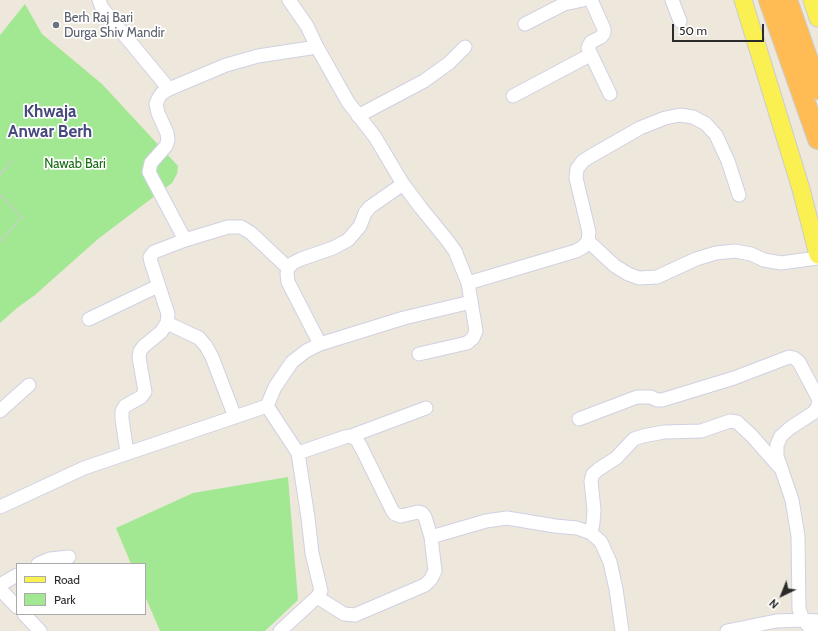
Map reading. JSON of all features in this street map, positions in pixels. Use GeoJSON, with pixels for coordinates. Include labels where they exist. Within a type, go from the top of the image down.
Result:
{"type":"FeatureCollection","features":[{"type":"Feature","properties":{"kind":"highway"},"geometry":{"type":"LineString","coordinates":[[769,0],[818,139]]}},
{"type":"Feature","properties":{"kind":"highway"},"geometry":{"type":"LineString","coordinates":[[787,0],[818,89]]}},
{"type":"Feature","properties":{"kind":"main road"},"geometry":{"type":"LineString","coordinates":[[742,0],[801,189],[818,255]]}},
{"type":"Feature","properties":{"kind":"main road"},"geometry":{"type":"LineString","coordinates":[[812,0],[818,18]]}},
{"type":"Feature","properties":{"kind":"street"},"geometry":{"type":"LineString","coordinates":[[99,0],[102,8],[169,89]]}},
{"type":"Feature","properties":{"kind":"street"},"geometry":{"type":"LineString","coordinates":[[289,0],[307,26],[341,91],[375,137],[403,184],[420,208],[455,251],[468,283],[476,331],[473,338],[467,343],[419,354]]}},
{"type":"Feature","properties":{"kind":"street"},"geometry":{"type":"LineString","coordinates":[[525,24],[564,4],[583,0]]}},
{"type":"Feature","properties":{"kind":"street"},"geometry":{"type":"LineString","coordinates":[[591,0],[604,28],[604,32],[601,37],[591,42],[588,48],[590,55],[610,94]]}},
{"type":"Feature","properties":{"kind":"street"},"geometry":{"type":"LineString","coordinates":[[672,0],[680,21]]}},
{"type":"Feature","properties":{"kind":"street"},"geometry":{"type":"LineString","coordinates":[[185,240],[149,172],[151,163],[166,146],[168,140],[167,133],[158,113],[156,104],[162,93],[226,64],[265,55],[317,47]]}},
{"type":"Feature","properties":{"kind":"street"},"geometry":{"type":"LineString","coordinates":[[358,116],[424,81],[448,63],[465,47]]}},
{"type":"Feature","properties":{"kind":"street"},"geometry":{"type":"LineString","coordinates":[[513,96],[590,55]]}},
{"type":"Feature","properties":{"kind":"street"},"geometry":{"type":"LineString","coordinates":[[468,283],[576,251],[583,247],[588,241],[589,232],[576,178],[577,169],[583,161],[591,156],[640,128],[665,118],[680,115],[693,117],[706,124],[716,135],[725,154],[739,194]]}},
{"type":"Feature","properties":{"kind":"street"},"geometry":{"type":"LineString","coordinates":[[320,344],[288,282],[288,268],[293,263],[301,259],[333,248],[348,240],[360,226],[365,213],[370,206],[403,184]]}},
{"type":"Feature","properties":{"kind":"street"},"geometry":{"type":"LineString","coordinates":[[127,452],[122,411],[125,406],[141,397],[145,392],[139,357],[140,351],[161,332],[168,323],[168,314],[158,286],[150,256],[159,249],[185,240],[228,227],[241,227],[251,234],[288,268]]}},
{"type":"Feature","properties":{"kind":"street"},"geometry":{"type":"LineString","coordinates":[[588,241],[615,266],[628,274],[640,278],[657,277],[696,259],[716,253],[735,251],[751,254],[764,260],[781,263],[818,258]]}},
{"type":"Feature","properties":{"kind":"street"},"geometry":{"type":"LineString","coordinates":[[89,319],[158,286]]}},
{"type":"Feature","properties":{"kind":"street"},"geometry":{"type":"LineString","coordinates":[[0,507],[84,468],[127,452],[267,406],[275,387],[292,362],[306,351],[320,344],[404,318],[471,302]]}},
{"type":"Feature","properties":{"kind":"street"},"geometry":{"type":"LineString","coordinates":[[168,323],[199,338],[206,346],[212,357],[235,417]]}},
{"type":"Feature","properties":{"kind":"street"},"geometry":{"type":"LineString","coordinates":[[580,419],[637,397],[651,397],[657,400],[662,400],[734,378],[789,357],[794,358],[798,362],[818,398]]}},
{"type":"Feature","properties":{"kind":"street"},"geometry":{"type":"LineString","coordinates":[[0,411],[29,385]]}},
{"type":"Feature","properties":{"kind":"street"},"geometry":{"type":"LineString","coordinates":[[813,631],[803,620],[799,609],[798,536],[792,500],[777,456],[777,444],[781,436],[790,428],[813,413],[818,404]]}},
{"type":"Feature","properties":{"kind":"street"},"geometry":{"type":"LineString","coordinates":[[267,406],[298,453],[312,553],[321,591],[317,597],[280,631]]}},
{"type":"Feature","properties":{"kind":"street"},"geometry":{"type":"LineString","coordinates":[[298,453],[351,436],[426,408]]}},
{"type":"Feature","properties":{"kind":"street"},"geometry":{"type":"LineString","coordinates":[[590,533],[594,523],[591,481],[593,474],[616,458],[634,439],[643,436],[664,432],[701,431],[730,420],[737,422],[752,436],[782,470]]}},
{"type":"Feature","properties":{"kind":"street"},"geometry":{"type":"LineString","coordinates":[[317,597],[344,614],[354,615],[424,585],[431,579],[435,571],[431,537],[425,517],[422,513],[418,512],[401,516],[395,514],[357,440],[351,436]]}},
{"type":"Feature","properties":{"kind":"street"},"geometry":{"type":"LineString","coordinates":[[431,537],[486,521],[507,518],[577,528],[590,533],[601,542],[610,562],[616,589],[622,631]]}},
{"type":"Feature","properties":{"kind":"street"},"geometry":{"type":"LineString","coordinates":[[40,563],[50,559],[69,557]]}},
{"type":"Feature","properties":{"kind":"street"},"geometry":{"type":"LineString","coordinates":[[0,585],[16,576]]}},
{"type":"Feature","properties":{"kind":"street"},"geometry":{"type":"LineString","coordinates":[[0,588],[16,606]]}},
{"type":"Feature","properties":{"kind":"street"},"geometry":{"type":"LineString","coordinates":[[25,615],[40,631]]}},
{"type":"Feature","properties":{"kind":"street"},"geometry":{"type":"LineString","coordinates":[[726,631],[749,629],[776,621],[818,621]]}},
{"type":"Feature","properties":{"kind":"path"},"geometry":{"type":"LineString","coordinates":[[0,174],[12,161]]}},
{"type":"Feature","properties":{"kind":"path"},"geometry":{"type":"LineString","coordinates":[[0,195],[22,217],[0,242]]}},
{"type":"Feature","properties":{"kind":"green space","name":"Nawab Bari"},"geometry":{"type":"Polygon","coordinates":[[[25,4],[42,34],[102,84],[178,166],[177,174],[172,183],[98,239],[35,295],[0,323],[0,35],[25,4]]]}},
{"type":"Feature","properties":{"kind":"green space"},"geometry":{"type":"Polygon","coordinates":[[[288,477],[298,600],[265,631],[160,631],[146,598],[146,563],[131,563],[116,528],[193,493],[288,477]]]}},
{"type":"Feature","properties":{"kind":"place","name":"Berh Raj Bari Durga Shiv Mandir"},"geometry":{"type":"Point","coordinates":[56,25]}},
{"type":"Feature","properties":{"kind":"district","name":"Khwaja Anwar Berh"},"geometry":{"type":"Point","coordinates":[50,122]}}]}
